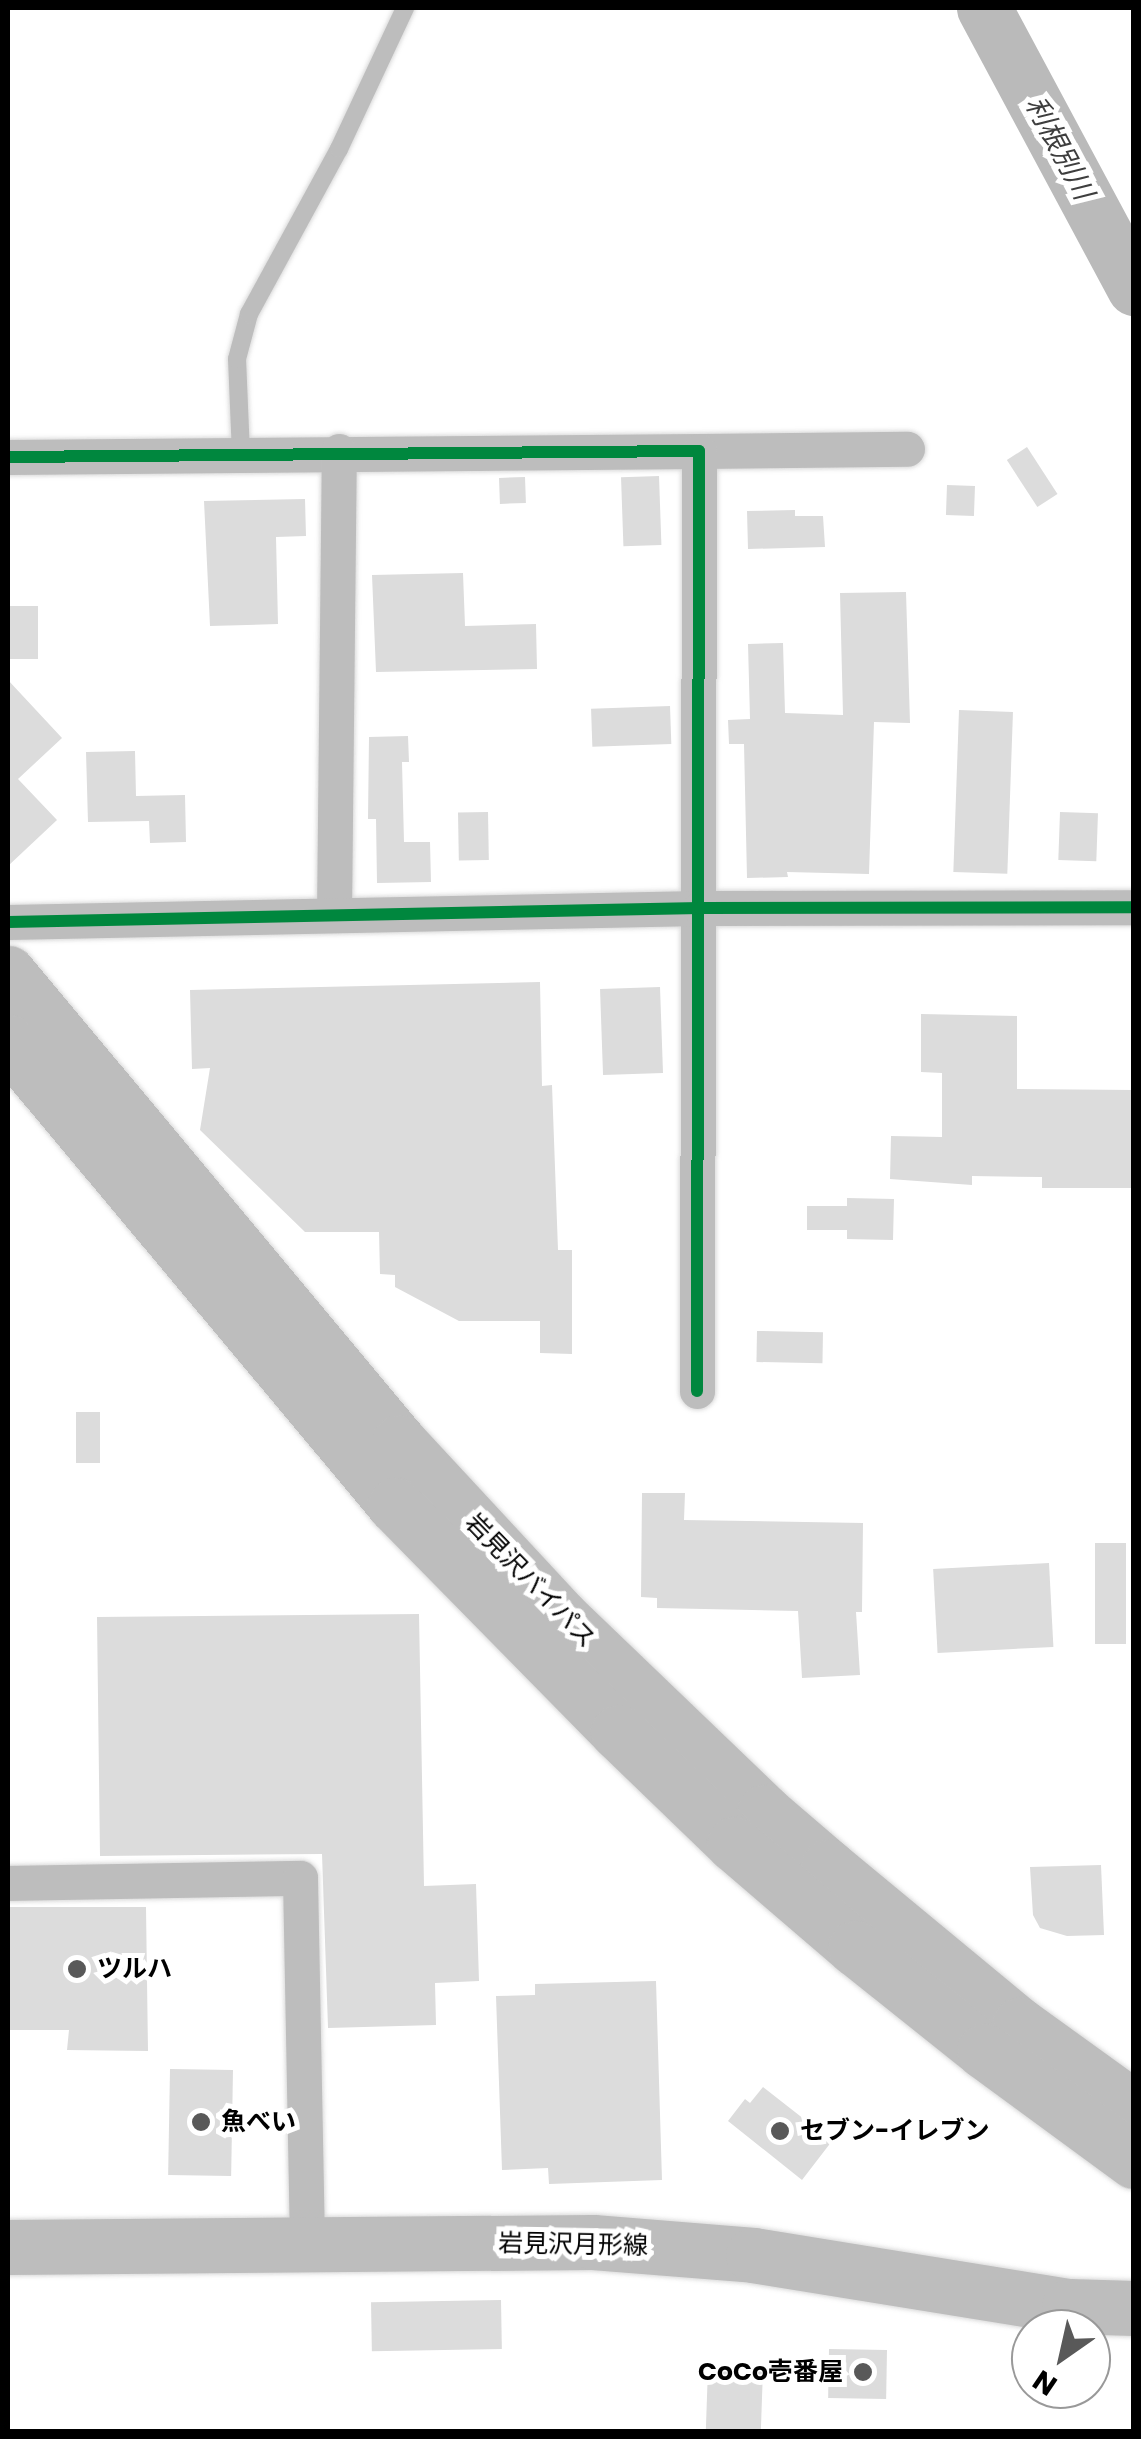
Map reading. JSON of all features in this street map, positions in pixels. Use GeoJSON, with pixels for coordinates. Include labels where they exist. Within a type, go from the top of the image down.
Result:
{"type":"FeatureCollection","features":[{"type":"Feature","properties":{"kind":"main road","name":"岩見沢バイパス"},"geometry":{"type":"LineString","coordinates":[[8,973],[389,1431],[561,1616],[764,1812],[828,1867],[1019,2024],[1134,2108]]}},
{"type":"Feature","properties":{"kind":"main road","name":"岩見沢バイパス"},"geometry":{"type":"LineString","coordinates":[[8,1042],[395,1505],[618,1732],[734,1844],[855,1948],[984,2052],[1134,2161]]}},
{"type":"Feature","properties":{"kind":"main road","name":"岩見沢月形線"},"geometry":{"type":"LineString","coordinates":[[8,2247],[593,2242],[753,2254],[1069,2306],[1134,2308]]}},
{"type":"Feature","properties":{"kind":"street"},"geometry":{"type":"LineString","coordinates":[[8,458],[339,451],[907,449]]}},
{"type":"Feature","properties":{"kind":"street"},"geometry":{"type":"LineString","coordinates":[[334,915],[339,451]]}},
{"type":"Feature","properties":{"kind":"street"},"geometry":{"type":"LineString","coordinates":[[697,1391],[699,451]]}},
{"type":"Feature","properties":{"kind":"street"},"geometry":{"type":"LineString","coordinates":[[8,922],[700,908],[1134,907]]}},
{"type":"Feature","properties":{"kind":"street"},"geometry":{"type":"LineString","coordinates":[[8,1883],[300,1878],[307,2245]]}},
{"type":"Feature","properties":{"kind":"lane"},"geometry":{"type":"LineString","coordinates":[[241,454],[237,358],[249,314],[339,150],[405,8]]}},
{"type":"Feature","properties":{"kind":"building"},"geometry":{"type":"Polygon","coordinates":[[[1027,447],[1057,494],[1037,507],[1007,460],[1027,447]]]}},
{"type":"Feature","properties":{"kind":"building"},"geometry":{"type":"Polygon","coordinates":[[[659,476],[661,545],[623,546],[621,477],[659,476]]]}},
{"type":"Feature","properties":{"kind":"building"},"geometry":{"type":"Polygon","coordinates":[[[525,477],[526,503],[500,504],[499,478],[525,477]]]}},
{"type":"Feature","properties":{"kind":"building"},"geometry":{"type":"Polygon","coordinates":[[[947,485],[975,486],[974,516],[946,515],[947,485]]]}},
{"type":"Feature","properties":{"kind":"building"},"geometry":{"type":"Polygon","coordinates":[[[305,499],[306,536],[276,537],[278,624],[210,626],[204,501],[305,499]]]}},
{"type":"Feature","properties":{"kind":"building"},"geometry":{"type":"Polygon","coordinates":[[[795,510],[795,516],[823,516],[825,547],[748,549],[747,511],[795,510]]]}},
{"type":"Feature","properties":{"kind":"building"},"geometry":{"type":"Polygon","coordinates":[[[463,573],[465,626],[536,624],[537,669],[376,672],[372,575],[463,573]]]}},
{"type":"Feature","properties":{"kind":"building"},"geometry":{"type":"Polygon","coordinates":[[[906,592],[910,723],[874,722],[869,874],[787,872],[788,877],[747,878],[744,744],[729,744],[728,720],[750,719],[748,644],[783,643],[785,713],[843,715],[840,593],[906,592]]]}},
{"type":"Feature","properties":{"kind":"building"},"geometry":{"type":"Polygon","coordinates":[[[8,606],[38,606],[38,659],[8,659],[8,606]]]}},
{"type":"Feature","properties":{"kind":"building"},"geometry":{"type":"Polygon","coordinates":[[[8,680],[62,738],[18,779],[57,820],[8,866],[8,680]]]}},
{"type":"Feature","properties":{"kind":"building"},"geometry":{"type":"Polygon","coordinates":[[[670,706],[671,744],[592,747],[591,709],[670,706]]]}},
{"type":"Feature","properties":{"kind":"building"},"geometry":{"type":"Polygon","coordinates":[[[959,710],[1013,712],[1007,874],[953,872],[959,710]]]}},
{"type":"Feature","properties":{"kind":"building"},"geometry":{"type":"Polygon","coordinates":[[[408,736],[409,762],[402,762],[404,842],[430,842],[431,882],[377,883],[376,819],[368,819],[369,737],[408,736]]]}},
{"type":"Feature","properties":{"kind":"building"},"geometry":{"type":"Polygon","coordinates":[[[135,751],[136,796],[185,795],[186,842],[150,843],[149,821],[88,822],[86,752],[135,751]]]}},
{"type":"Feature","properties":{"kind":"building"},"geometry":{"type":"Polygon","coordinates":[[[488,812],[489,860],[459,861],[458,813],[488,812]]]}},
{"type":"Feature","properties":{"kind":"building"},"geometry":{"type":"Polygon","coordinates":[[[1060,812],[1098,813],[1096,861],[1058,860],[1060,812]]]}},
{"type":"Feature","properties":{"kind":"building"},"geometry":{"type":"Polygon","coordinates":[[[540,982],[542,1086],[552,1085],[558,1250],[572,1250],[572,1354],[540,1353],[540,1321],[459,1321],[395,1287],[395,1275],[380,1274],[379,1232],[305,1232],[200,1130],[210,1068],[192,1069],[190,990],[540,982]]]}},
{"type":"Feature","properties":{"kind":"building"},"geometry":{"type":"Polygon","coordinates":[[[660,987],[663,1073],[603,1075],[600,989],[660,987]]]}},
{"type":"Feature","properties":{"kind":"building"},"geometry":{"type":"Polygon","coordinates":[[[921,1014],[1017,1016],[1017,1089],[1134,1090],[1134,1188],[1042,1188],[1042,1177],[972,1176],[972,1185],[890,1179],[891,1136],[942,1137],[942,1073],[921,1072],[921,1014]]]}},
{"type":"Feature","properties":{"kind":"building"},"geometry":{"type":"Polygon","coordinates":[[[847,1198],[894,1199],[893,1240],[847,1239],[847,1230],[807,1230],[807,1206],[847,1206],[847,1198]]]}},
{"type":"Feature","properties":{"kind":"building"},"geometry":{"type":"Polygon","coordinates":[[[757,1331],[823,1332],[822,1363],[756,1362],[757,1331]]]}},
{"type":"Feature","properties":{"kind":"building"},"geometry":{"type":"Polygon","coordinates":[[[76,1412],[100,1412],[100,1463],[76,1463],[76,1412]]]}},
{"type":"Feature","properties":{"kind":"building"},"geometry":{"type":"Polygon","coordinates":[[[642,1493],[685,1493],[684,1520],[863,1523],[862,1612],[856,1612],[860,1675],[802,1678],[798,1611],[657,1608],[657,1598],[641,1597],[642,1493]]]}},
{"type":"Feature","properties":{"kind":"building"},"geometry":{"type":"Polygon","coordinates":[[[1095,1543],[1126,1543],[1126,1644],[1095,1644],[1095,1543]]]}},
{"type":"Feature","properties":{"kind":"building"},"geometry":{"type":"Polygon","coordinates":[[[1049,1563],[1053,1647],[938,1653],[933,1569],[1049,1563]]]}},
{"type":"Feature","properties":{"kind":"building"},"geometry":{"type":"Polygon","coordinates":[[[419,1614],[424,1886],[476,1884],[479,1981],[435,1983],[436,2025],[328,2028],[322,1854],[100,1856],[97,1617],[419,1614]]]}},
{"type":"Feature","properties":{"kind":"building"},"geometry":{"type":"Polygon","coordinates":[[[1101,1865],[1104,1935],[1067,1936],[1040,1928],[1033,1915],[1030,1867],[1101,1865]]]}},
{"type":"Feature","properties":{"kind":"building","name":"ツルハ"},"geometry":{"type":"Polygon","coordinates":[[[8,1907],[146,1907],[148,2051],[67,2050],[69,2030],[8,2030],[8,1907]]]}},
{"type":"Feature","properties":{"kind":"building"},"geometry":{"type":"Polygon","coordinates":[[[656,1981],[662,2180],[549,2184],[548,2168],[502,2170],[496,1996],[535,1995],[535,1984],[656,1981]]]}},
{"type":"Feature","properties":{"kind":"building","name":"魚べい"},"geometry":{"type":"Polygon","coordinates":[[[170,2069],[233,2070],[231,2176],[168,2175],[170,2069]]]}},
{"type":"Feature","properties":{"kind":"building","name":"セブン-イレブン"},"geometry":{"type":"Polygon","coordinates":[[[763,2087],[832,2141],[802,2180],[728,2121],[745,2099],[750,2103],[763,2087]]]}},
{"type":"Feature","properties":{"kind":"building"},"geometry":{"type":"Polygon","coordinates":[[[501,2300],[502,2349],[372,2351],[371,2302],[501,2300]]]}},
{"type":"Feature","properties":{"kind":"building"},"geometry":{"type":"Polygon","coordinates":[[[829,2349],[887,2350],[886,2399],[828,2398],[829,2349]]]}},
{"type":"Feature","properties":{"kind":"building"},"geometry":{"type":"Polygon","coordinates":[[[708,2368],[763,2370],[761,2432],[706,2432],[708,2368]]]}},
{"type":"Feature","properties":{"kind":"waterway","name":"利根別川"},"geometry":{"type":"LineString","coordinates":[[984,8],[1134,288]]}},
{"type":"Feature","properties":{"kind":"cycle path"},"geometry":{"type":"LineString","coordinates":[[8,457],[699,451],[697,1391]]}},
{"type":"Feature","properties":{"kind":"cycle path"},"geometry":{"type":"LineString","coordinates":[[8,922],[700,908],[1134,907]]}},
{"type":"Feature","properties":{"kind":"place","name":"ツルハ"},"geometry":{"type":"Point","coordinates":[77,1969]}},
{"type":"Feature","properties":{"kind":"place","name":"魚べい"},"geometry":{"type":"Point","coordinates":[201,2122]}},
{"type":"Feature","properties":{"kind":"place","name":"セブン-イレブン"},"geometry":{"type":"Point","coordinates":[780,2131]}},
{"type":"Feature","properties":{"kind":"place","name":"CoCo壱番屋"},"geometry":{"type":"Point","coordinates":[863,2372]}}]}
